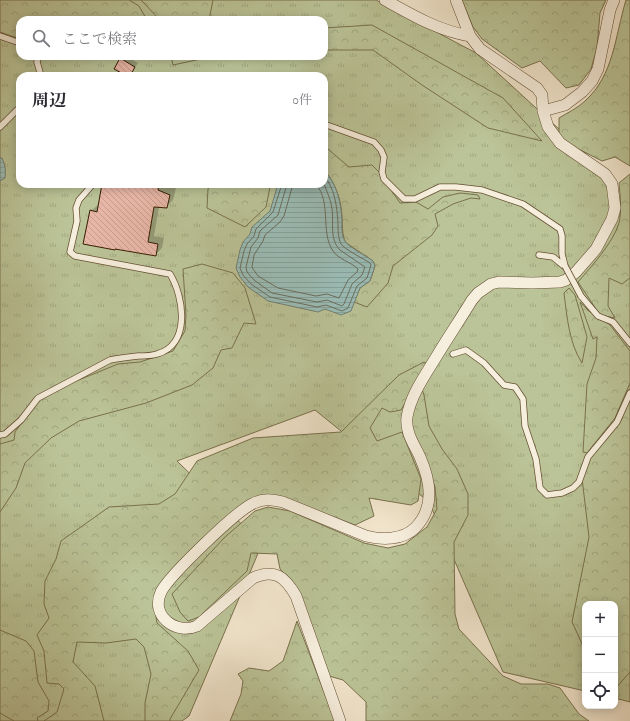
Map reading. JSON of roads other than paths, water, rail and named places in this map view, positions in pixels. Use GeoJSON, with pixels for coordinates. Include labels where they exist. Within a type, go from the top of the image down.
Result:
{"type":"FeatureCollection","features":[{"type":"Feature","properties":{"kind":"street"},"geometry":{"type":"LineString","coordinates":[[385,0],[425,21],[453,33],[470,36]]}},
{"type":"Feature","properties":{"kind":"street"},"geometry":{"type":"LineString","coordinates":[[340,721],[296,596],[290,585],[282,577],[262,574],[253,578],[198,626],[191,629],[177,627],[163,618],[159,602],[160,593],[177,572],[231,520],[252,503],[263,500],[273,499],[283,502],[366,536],[378,539],[398,537],[414,529],[421,521],[428,506],[430,492],[429,481],[409,434],[407,418],[412,400],[423,378],[472,300],[478,293],[491,284],[499,282],[532,283],[560,282],[566,280],[576,272],[596,249],[612,219],[615,208],[612,184],[605,174],[560,143],[548,127],[543,111],[542,95],[537,88],[480,49],[470,36],[456,0]]}},
{"type":"Feature","properties":{"kind":"street"},"geometry":{"type":"LineString","coordinates":[[543,111],[565,105],[582,92],[592,81],[598,69],[610,10],[614,0]]}},
{"type":"Feature","properties":{"kind":"lane"},"geometry":{"type":"LineString","coordinates":[[0,36],[16,42]]}},
{"type":"Feature","properties":{"kind":"lane"},"geometry":{"type":"LineString","coordinates":[[37,60],[40,72]]}},
{"type":"Feature","properties":{"kind":"lane"},"geometry":{"type":"LineString","coordinates":[[0,127],[16,111]]}},
{"type":"Feature","properties":{"kind":"lane"},"geometry":{"type":"LineString","coordinates":[[328,125],[374,142],[381,150],[384,157],[382,172],[384,179],[404,198],[415,199],[440,187],[482,190],[523,204],[560,229],[562,236],[564,266],[581,296],[598,316],[613,322],[630,343]]}},
{"type":"Feature","properties":{"kind":"lane"},"geometry":{"type":"LineString","coordinates":[[0,435],[5,434],[21,420],[38,398],[110,360],[123,357],[156,355],[168,350],[177,337],[181,327],[182,311],[176,283],[170,274],[75,256],[70,252],[77,221],[76,208],[79,200],[90,188]]}},
{"type":"Feature","properties":{"kind":"lane"},"geometry":{"type":"LineString","coordinates":[[540,255],[553,257],[564,266]]}},
{"type":"Feature","properties":{"kind":"lane"},"geometry":{"type":"LineString","coordinates":[[453,354],[466,350],[484,363],[504,385],[515,387],[523,399],[525,426],[536,459],[540,488],[547,496],[562,493],[573,488],[579,482],[588,457],[617,422],[630,393]]}},
{"type":"Feature","properties":{"kind":"water"},"geometry":{"type":"Polygon","coordinates":[[[0,158],[2,158],[5,168],[5,178],[0,181],[0,158]]]}},
{"type":"Feature","properties":{"kind":"water"},"geometry":{"type":"Polygon","coordinates":[[[328,175],[338,194],[341,207],[344,239],[350,246],[373,261],[375,266],[370,281],[360,288],[351,311],[341,315],[325,309],[318,312],[268,301],[248,287],[240,277],[236,268],[240,250],[243,242],[250,234],[252,227],[270,211],[277,188],[328,188],[328,175]]]}}]}
